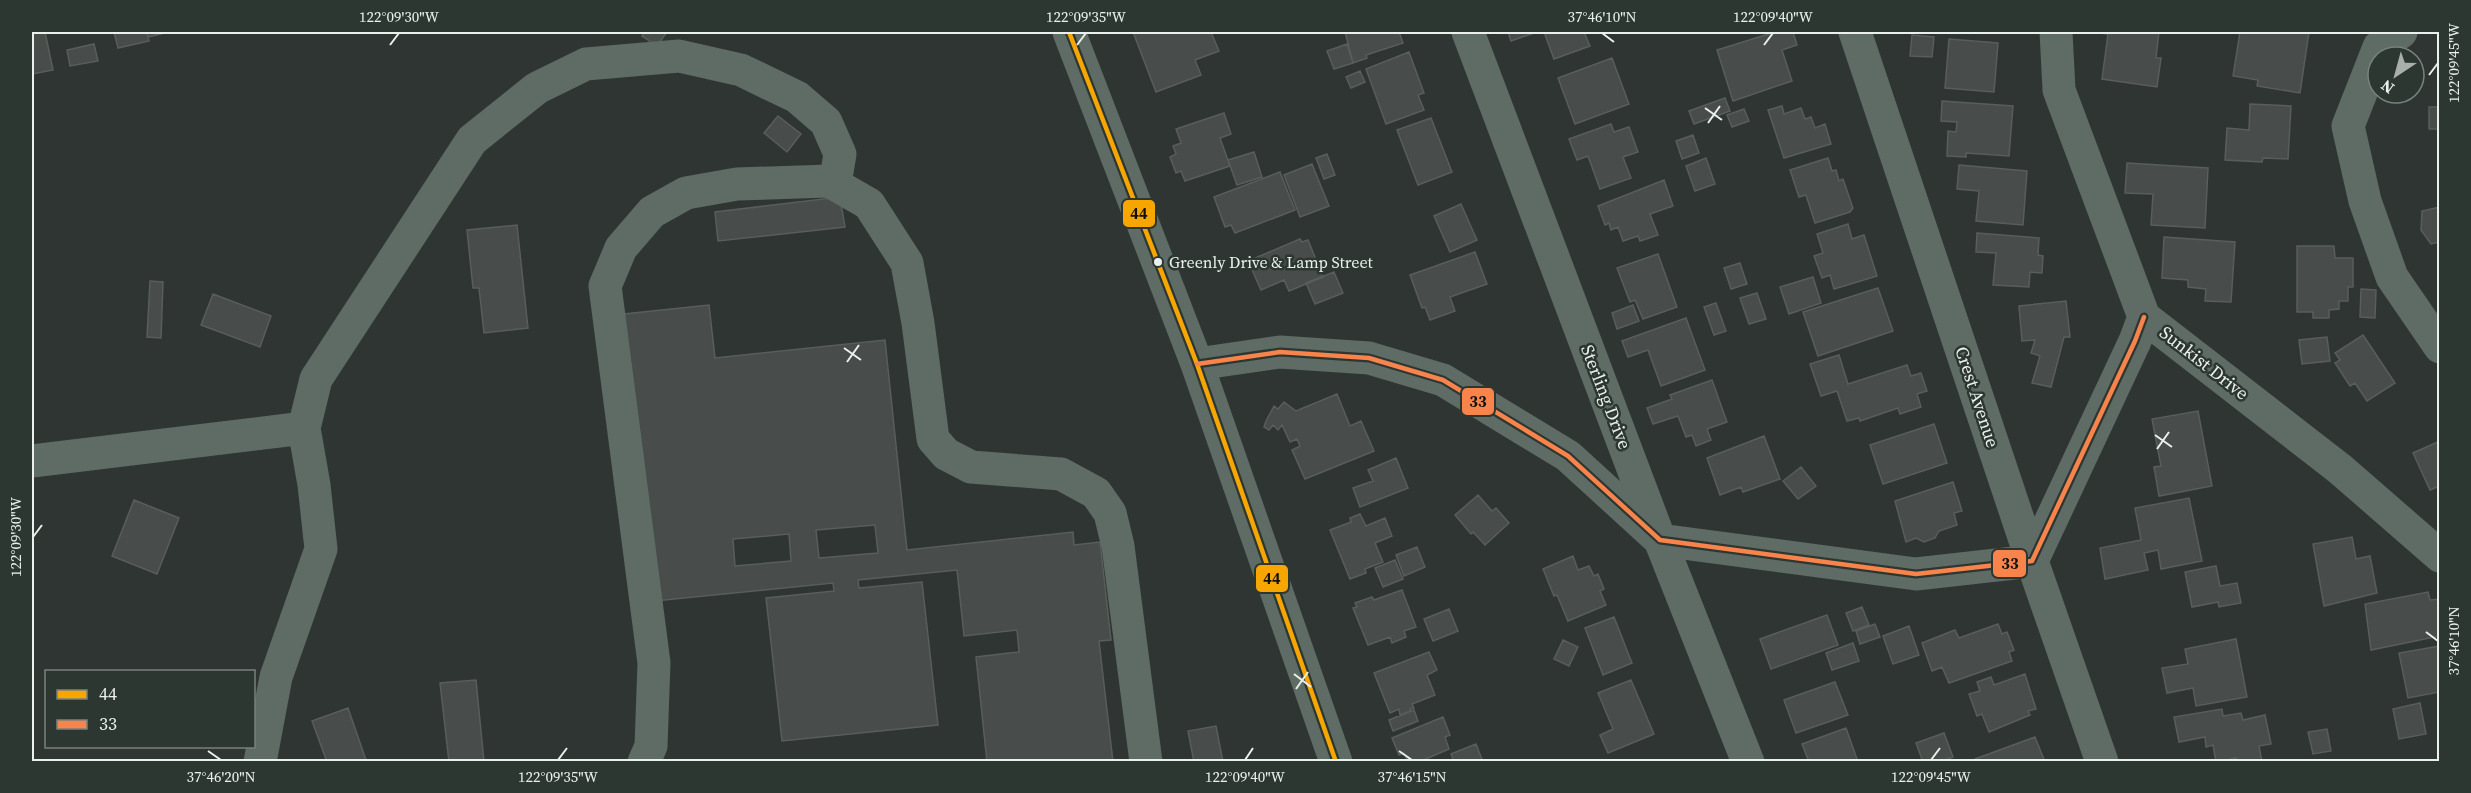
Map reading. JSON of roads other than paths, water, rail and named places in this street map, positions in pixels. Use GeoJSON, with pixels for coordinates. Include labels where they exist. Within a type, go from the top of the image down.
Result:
{"type":"FeatureCollection","features":[{"type":"Feature","properties":{"kind":"street"},"geometry":{"type":"LineString","coordinates":[[1069,32],[1197,364],[1336,762]]}},
{"type":"Feature","properties":{"kind":"street","name":"Sterling Drive"},"geometry":{"type":"LineString","coordinates":[[1468,32],[1660,540],[1748,762]]}},
{"type":"Feature","properties":{"kind":"street","name":"Crest Avenue"},"geometry":{"type":"LineString","coordinates":[[1855,32],[2032,561],[2102,762]]}},
{"type":"Feature","properties":{"kind":"street","name":"Sunkist Drive"},"geometry":{"type":"LineString","coordinates":[[2056,32],[2059,90],[2144,317],[2340,469],[2439,556]]}},
{"type":"Feature","properties":{"kind":"street"},"geometry":{"type":"LineString","coordinates":[[2401,32],[2379,47],[2348,126],[2365,201],[2392,277],[2439,347]]}},
{"type":"Feature","properties":{"kind":"street"},"geometry":{"type":"LineString","coordinates":[[260,762],[276,677],[321,549],[315,485],[304,428],[316,379],[472,140],[537,88],[586,64],[679,56],[741,70],[797,97],[826,122],[840,154],[837,172],[829,182]]}},
{"type":"Feature","properties":{"kind":"street"},"geometry":{"type":"LineString","coordinates":[[644,762],[651,746],[654,663],[604,286],[621,248],[652,212],[686,193],[737,184],[829,182],[869,204],[907,263],[918,323],[933,439],[946,454],[971,467],[1061,474],[1096,493],[1110,513],[1118,546],[1146,762]]}},
{"type":"Feature","properties":{"kind":"street"},"geometry":{"type":"LineString","coordinates":[[1197,364],[1280,352],[1369,358],[1443,380],[1568,456],[1660,540],[1916,574],[2032,561],[2135,341],[2144,317]]}},
{"type":"Feature","properties":{"kind":"street"},"geometry":{"type":"LineString","coordinates":[[32,461],[304,428]]}},
{"type":"Feature","properties":{"kind":"place","name":"Greenly Drive & Lamp Street"},"geometry":{"type":"Point","coordinates":[1158,262]}}]}
